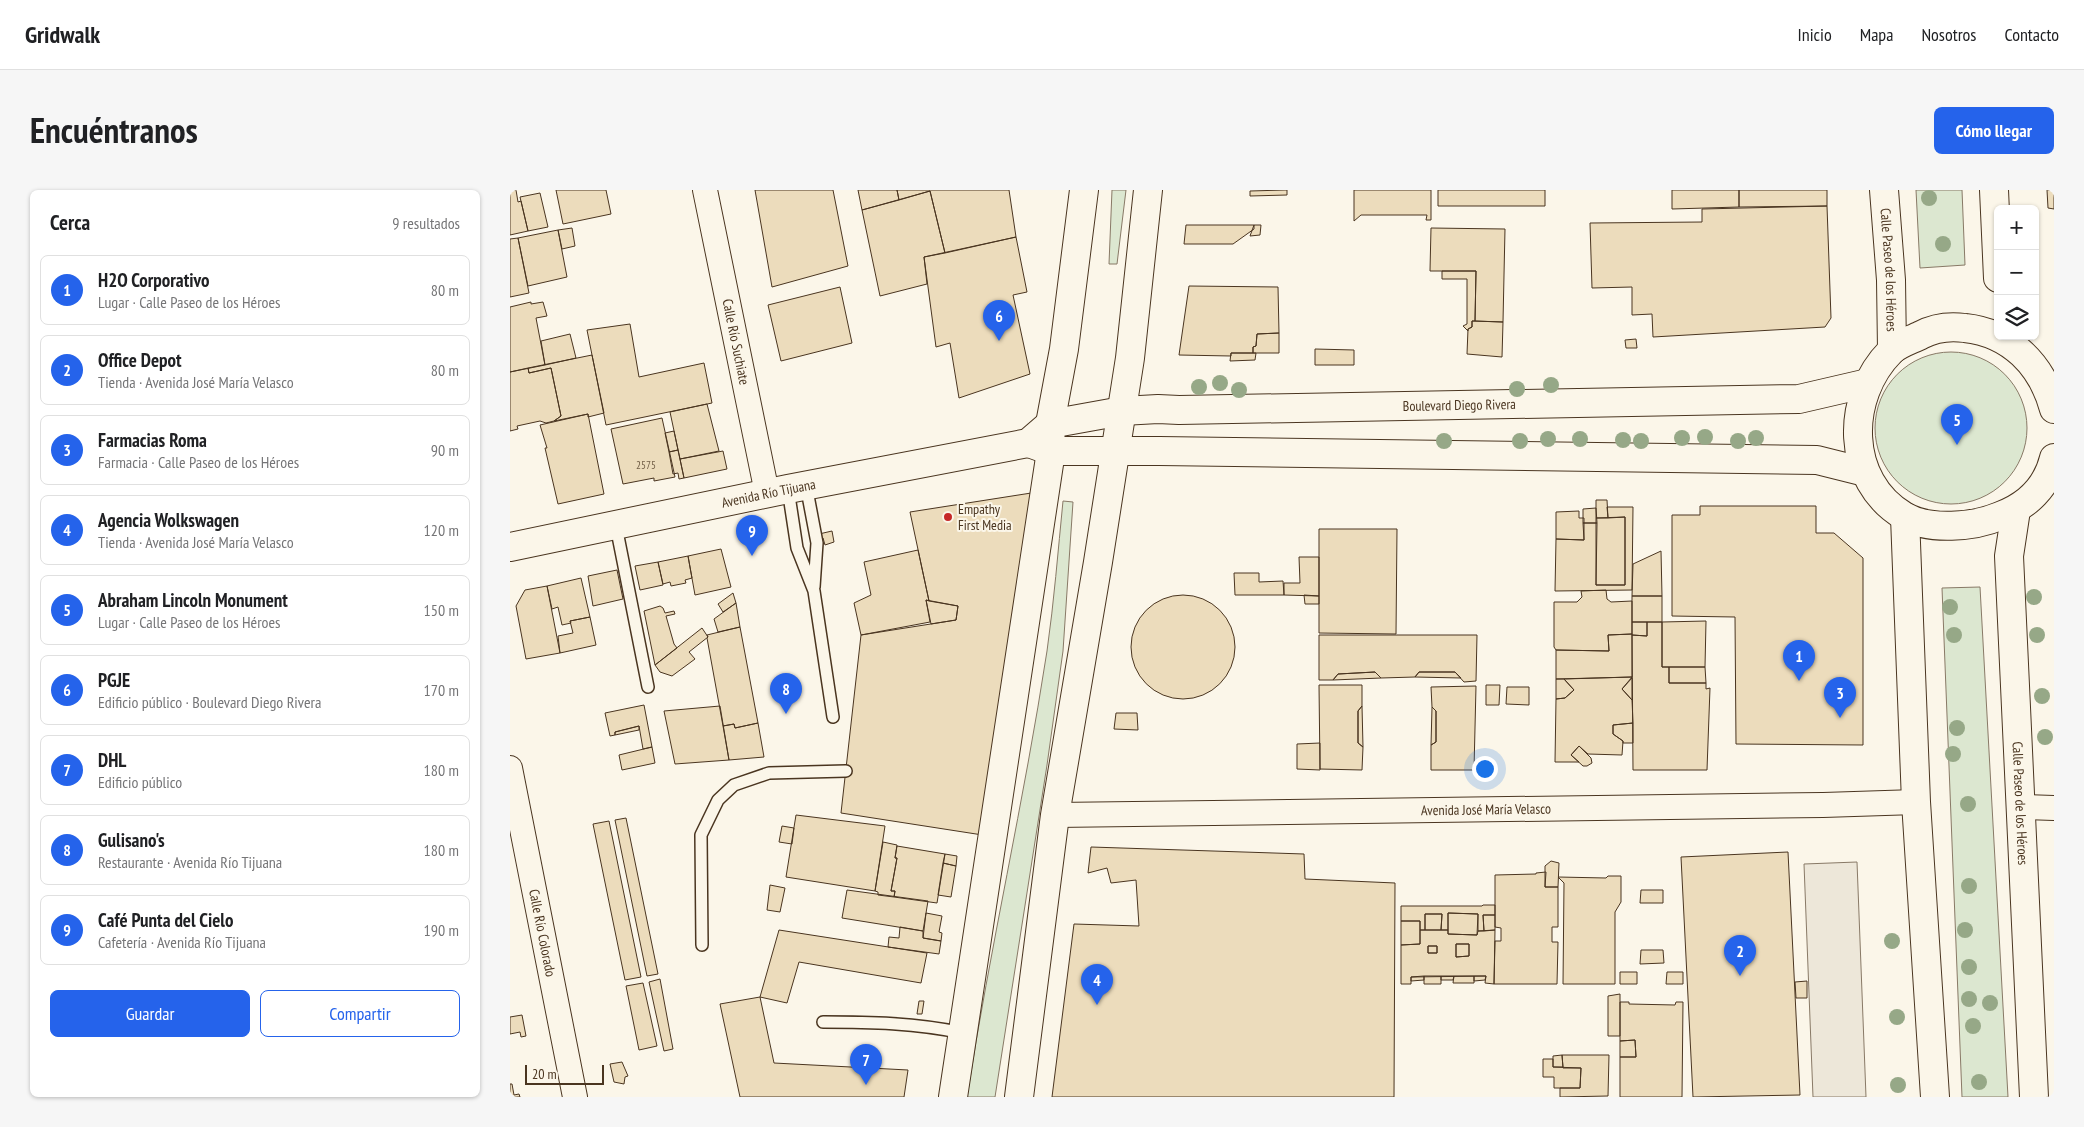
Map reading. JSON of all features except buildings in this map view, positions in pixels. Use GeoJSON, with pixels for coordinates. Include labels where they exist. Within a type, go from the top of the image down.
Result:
{"type":"FeatureCollection","features":[{"type":"Feature","properties":{"kind":"main road"},"geometry":{"type":"LineString","coordinates":[[953,1097],[964,1033],[998,789],[1039,447],[1050,424],[1064,349],[1084,190]]}},
{"type":"Feature","properties":{"kind":"main road"},"geometry":{"type":"LineString","coordinates":[[1019,1097],[1055,815],[1122,411],[1148,190]]}},
{"type":"Feature","properties":{"kind":"main road","name":"Calle Paseo de los Héroes"},"geometry":{"type":"LineString","coordinates":[[1884,190],[1892,350]]}},
{"type":"Feature","properties":{"kind":"main road"},"geometry":{"type":"LineString","coordinates":[[1994,190],[1997,250]]}},
{"type":"Feature","properties":{"kind":"main road"},"geometry":{"type":"LineString","coordinates":[[1994,334],[1980,330],[1951,326],[1925,332],[1892,350],[1878,366],[1868,383],[1859,411],[1858,443],[1865,472],[1883,498],[1905,517],[1933,525],[1962,526],[1987,521],[2016,510],[2029,500],[2041,486],[2053,465]]}},
{"type":"Feature","properties":{"kind":"main road"},"geometry":{"type":"LineString","coordinates":[[2008,340],[2022,352],[2040,373],[2053,398]]}},
{"type":"Feature","properties":{"kind":"main road","name":"Boulevard Diego Rivera"},"geometry":{"type":"LineString","coordinates":[[1050,424],[1122,411],[1158,409],[1799,399],[1868,383]]}},
{"type":"Feature","properties":{"kind":"main road","name":"Avenida Río Tijuana"},"geometry":{"type":"LineString","coordinates":[[510,547],[787,489],[1039,447]]}},
{"type":"Feature","properties":{"kind":"main road"},"geometry":{"type":"LineString","coordinates":[[1039,447],[1116,452],[1816,460],[1865,472]]}},
{"type":"Feature","properties":{"kind":"main road","name":"Calle Paseo de los Héroes"},"geometry":{"type":"LineString","coordinates":[[2016,510],[2009,556],[2034,1097]]}},
{"type":"Feature","properties":{"kind":"main road"},"geometry":{"type":"LineString","coordinates":[[1905,517],[1916,802],[1935,1097]]}},
{"type":"Feature","properties":{"kind":"street","name":"Calle Río Suchiate"},"geometry":{"type":"LineString","coordinates":[[705,190],[787,489]]}},
{"type":"Feature","properties":{"kind":"street","name":"Calle Río Colorado"},"geometry":{"type":"LineString","coordinates":[[510,768],[575,1097]]}},
{"type":"Feature","properties":{"kind":"street","name":"Avenida José María Velasco"},"geometry":{"type":"LineString","coordinates":[[1055,815],[1823,805],[1916,802]]}},
{"type":"Feature","properties":{"kind":"street"},"geometry":{"type":"LineString","coordinates":[[2020,807],[2054,808]]}},
{"type":"Feature","properties":{"kind":"lane"},"geometry":{"type":"LineString","coordinates":[[787,489],[797,548],[814,592]]}},
{"type":"Feature","properties":{"kind":"lane"},"geometry":{"type":"LineString","coordinates":[[787,489],[817,543],[814,592],[833,717]]}},
{"type":"Feature","properties":{"kind":"lane"},"geometry":{"type":"LineString","coordinates":[[616,526],[648,687]]}},
{"type":"Feature","properties":{"kind":"lane"},"geometry":{"type":"LineString","coordinates":[[702,945],[701,834],[718,800],[734,785],[769,773],[846,772]]}},
{"type":"Feature","properties":{"kind":"lane"},"geometry":{"type":"LineString","coordinates":[[823,1022],[898,1024],[940,1028],[964,1033]]}},
{"type":"Feature","properties":{"kind":"green space"},"geometry":{"type":"Polygon","coordinates":[[[1112,190],[1126,190],[1117,264],[1109,264],[1112,190]]]}},
{"type":"Feature","properties":{"kind":"green space"},"geometry":{"type":"Polygon","coordinates":[[[1916,190],[1962,190],[1965,265],[1920,268],[1916,190]]]}},
{"type":"Feature","properties":{"kind":"green space"},"geometry":{"type":"Polygon","coordinates":[[[1951,352],[1966,353],[1980,358],[2005,374],[2021,399],[2026,413],[2026,443],[2021,457],[2005,482],[1980,498],[1966,503],[1951,504],[1936,503],[1922,498],[1897,482],[1881,457],[1876,443],[1875,428],[1876,413],[1881,399],[1897,374],[1922,358],[1936,353],[1951,352]]]}},
{"type":"Feature","properties":{"kind":"green space"},"geometry":{"type":"Polygon","coordinates":[[[1063,501],[1073,502],[1063,651],[995,1097],[967,1097],[1038,707],[1054,595],[1063,501]]]}},
{"type":"Feature","properties":{"kind":"green space"},"geometry":{"type":"Polygon","coordinates":[[[1980,587],[2008,1097],[1962,1097],[1942,588],[1980,587]]]}},
{"type":"Feature","properties":{"kind":"shaded area"},"geometry":{"type":"Polygon","coordinates":[[[1857,862],[1866,1097],[1813,1097],[1804,864],[1857,862]]]}},
{"type":"Feature","properties":{"kind":"place","name":"PGJE"},"geometry":{"type":"Point","coordinates":[999,341]}},
{"type":"Feature","properties":{"kind":"place","name":"Abraham Lincoln Monument"},"geometry":{"type":"Point","coordinates":[1957,445]}},
{"type":"Feature","properties":{"kind":"place","name":"Empathy First Media"},"geometry":{"type":"Point","coordinates":[948,517]}},
{"type":"Feature","properties":{"kind":"place","name":"Café Punta del Cielo"},"geometry":{"type":"Point","coordinates":[752,556]}},
{"type":"Feature","properties":{"kind":"place","name":"H2O Corporativo"},"geometry":{"type":"Point","coordinates":[1799,681]}},
{"type":"Feature","properties":{"kind":"place","name":"Gulisano's"},"geometry":{"type":"Point","coordinates":[786,714]}},
{"type":"Feature","properties":{"kind":"place","name":"Farmacias Roma"},"geometry":{"type":"Point","coordinates":[1840,718]}},
{"type":"Feature","properties":{"kind":"place","name":"Office Depot"},"geometry":{"type":"Point","coordinates":[1740,976]}},
{"type":"Feature","properties":{"kind":"place","name":"Agencia Wolkswagen"},"geometry":{"type":"Point","coordinates":[1097,1005]}},
{"type":"Feature","properties":{"kind":"place","name":"DHL"},"geometry":{"type":"Point","coordinates":[866,1085]}}]}
